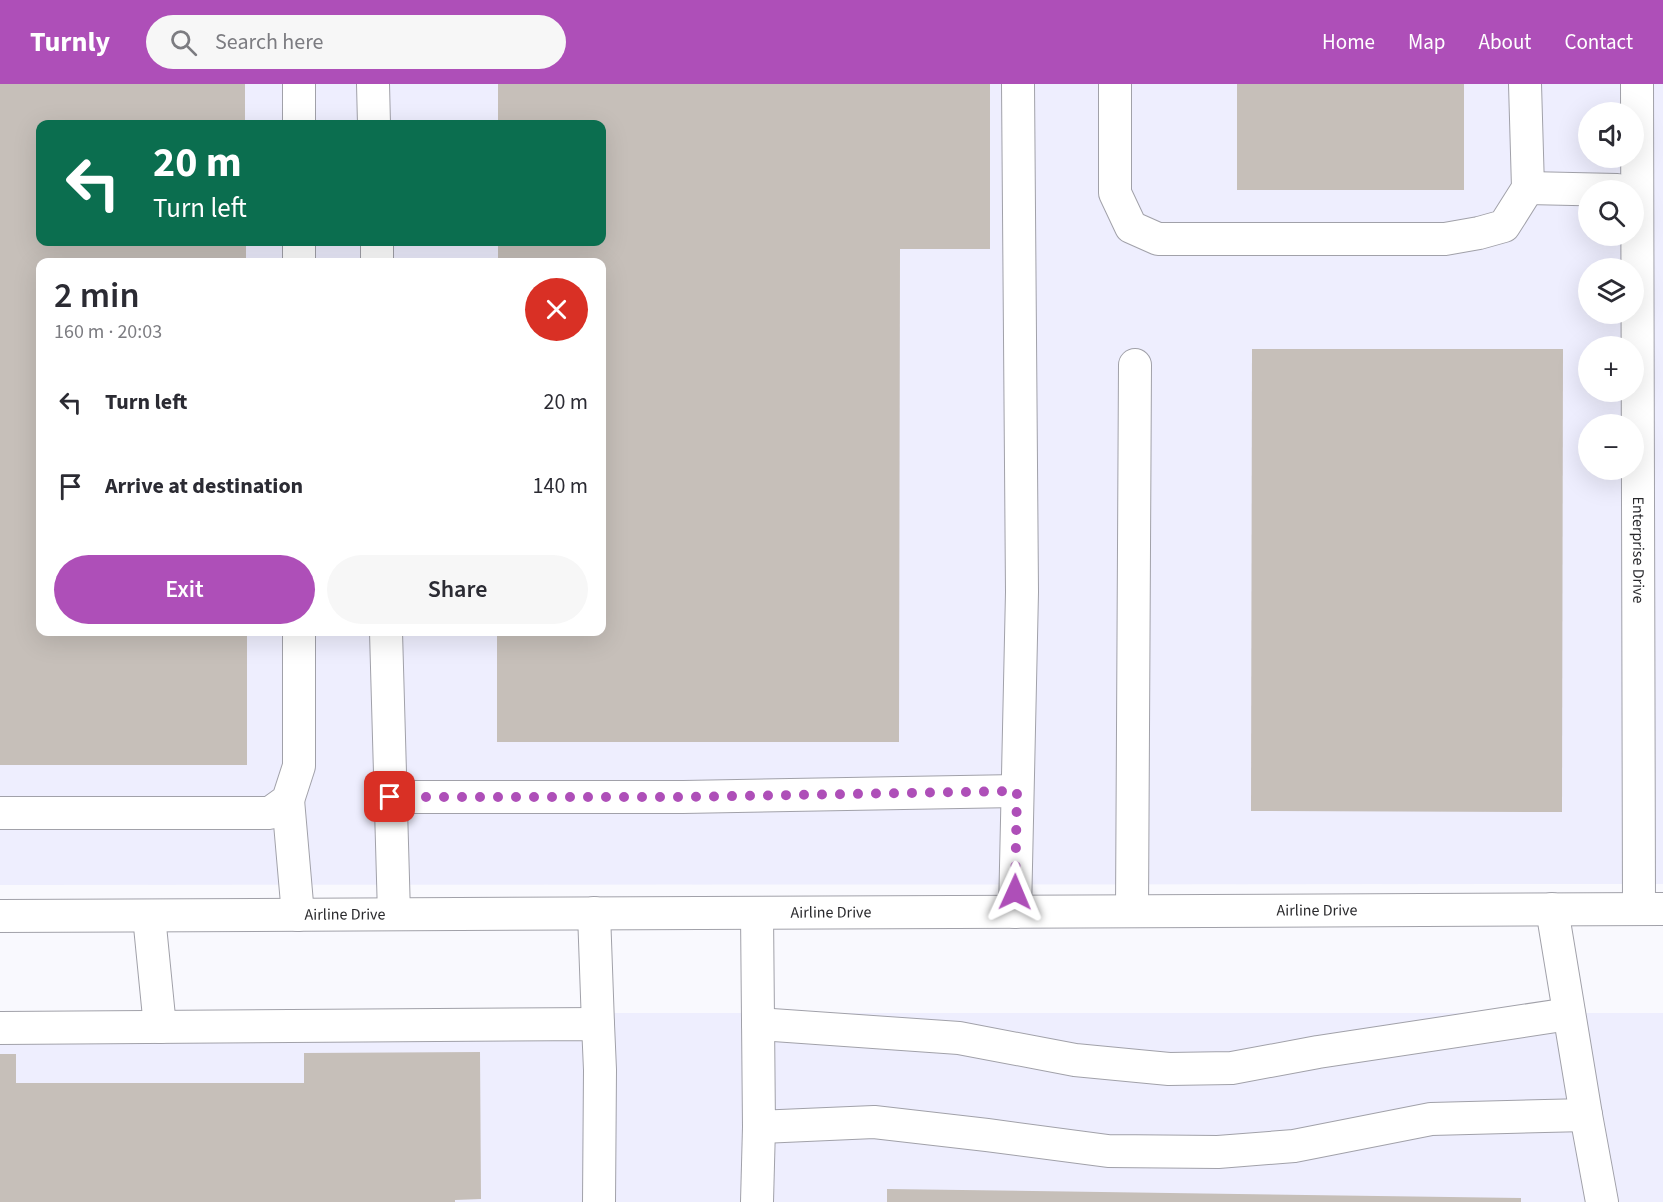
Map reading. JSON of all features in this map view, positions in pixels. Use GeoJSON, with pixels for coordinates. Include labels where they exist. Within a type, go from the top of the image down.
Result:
{"type":"FeatureCollection","features":[{"type":"Feature","properties":{"kind":"street"},"geometry":{"type":"LineString","coordinates":[[299,84],[299,120]]}},
{"type":"Feature","properties":{"kind":"street"},"geometry":{"type":"LineString","coordinates":[[374,84],[374,120]]}},
{"type":"Feature","properties":{"kind":"street"},"geometry":{"type":"LineString","coordinates":[[1015,912],[1022,592],[1018,84]]}},
{"type":"Feature","properties":{"kind":"street"},"geometry":{"type":"LineString","coordinates":[[1115,84],[1115,193],[1131,227],[1158,239],[1445,239],[1504,226],[1527,188],[1525,84]]}},
{"type":"Feature","properties":{"kind":"street","name":"Enterprise Drive"},"geometry":{"type":"LineString","coordinates":[[1636,180],[1651,154],[1637,84]]}},
{"type":"Feature","properties":{"kind":"street"},"geometry":{"type":"LineString","coordinates":[[1527,188],[1578,190]]}},
{"type":"Feature","properties":{"kind":"street","name":"Enterprise Drive"},"geometry":{"type":"LineString","coordinates":[[1631,246],[1651,909]]}},
{"type":"Feature","properties":{"kind":"street"},"geometry":{"type":"LineString","coordinates":[[1132,911],[1135,364]]}},
{"type":"Feature","properties":{"kind":"street"},"geometry":{"type":"LineString","coordinates":[[298,915],[288,800],[299,766],[299,636]]}},
{"type":"Feature","properties":{"kind":"street"},"geometry":{"type":"LineString","coordinates":[[386,636],[394,914]]}},
{"type":"Feature","properties":{"kind":"street"},"geometry":{"type":"LineString","coordinates":[[390,797],[683,797],[1017,791]]}},
{"type":"Feature","properties":{"kind":"street"},"geometry":{"type":"LineString","coordinates":[[0,813],[270,813],[288,800]]}},
{"type":"Feature","properties":{"kind":"street"},"geometry":{"type":"LineString","coordinates":[[1552,909],[1602,1202]]}},
{"type":"Feature","properties":{"kind":"street","name":"Airline Drive"},"geometry":{"type":"LineString","coordinates":[[0,916],[1651,909]]}},
{"type":"Feature","properties":{"kind":"street"},"geometry":{"type":"LineString","coordinates":[[594,913],[600,1070],[599,1202]]}},
{"type":"Feature","properties":{"kind":"street"},"geometry":{"type":"LineString","coordinates":[[757,913],[759,1127],[757,1202]]}},
{"type":"Feature","properties":{"kind":"street"},"geometry":{"type":"LineString","coordinates":[[149,916],[160,1027]]}},
{"type":"Feature","properties":{"kind":"street"},"geometry":{"type":"LineString","coordinates":[[758,1024],[959,1038],[1075,1060],[1168,1069],[1232,1068],[1318,1052],[1569,1014]]}},
{"type":"Feature","properties":{"kind":"street"},"geometry":{"type":"LineString","coordinates":[[0,1028],[598,1024]]}},
{"type":"Feature","properties":{"kind":"street"},"geometry":{"type":"LineString","coordinates":[[759,1127],[874,1122],[1108,1151],[1218,1152],[1294,1146],[1431,1119],[1586,1115]]}},
{"type":"Feature","properties":{"kind":"shaded area"},"geometry":{"type":"Polygon","coordinates":[[[0,84],[1663,84],[1663,884],[0,885],[0,84]]]}},
{"type":"Feature","properties":{"kind":"shaded area"},"geometry":{"type":"Polygon","coordinates":[[[0,1013],[1663,1013],[1663,1202],[0,1202],[0,1013]]]}},
{"type":"Feature","properties":{"kind":"building"},"geometry":{"type":"Polygon","coordinates":[[[0,84],[245,84],[245,120],[36,120],[36,246],[246,246],[246,258],[36,258],[36,636],[247,636],[247,765],[0,765],[0,84]]]}},
{"type":"Feature","properties":{"kind":"building"},"geometry":{"type":"Polygon","coordinates":[[[498,84],[990,84],[990,249],[900,249],[899,742],[497,742],[497,636],[606,636],[606,258],[498,258],[498,246],[606,246],[606,120],[498,120],[498,84]]]}},
{"type":"Feature","properties":{"kind":"building"},"geometry":{"type":"Polygon","coordinates":[[[1237,84],[1464,84],[1464,190],[1237,190],[1237,84]]]}},
{"type":"Feature","properties":{"kind":"building"},"geometry":{"type":"Polygon","coordinates":[[[1252,349],[1563,349],[1562,812],[1251,811],[1252,349]]]}},
{"type":"Feature","properties":{"kind":"building"},"geometry":{"type":"Polygon","coordinates":[[[480,1052],[481,1199],[455,1200],[455,1202],[0,1202],[0,1054],[16,1054],[16,1083],[304,1083],[304,1053],[480,1052]]]}},
{"type":"Feature","properties":{"kind":"building"},"geometry":{"type":"Polygon","coordinates":[[[887,1189],[1521,1198],[1521,1202],[887,1202],[887,1189]]]}},
{"type":"Feature","properties":{"kind":"route"},"geometry":{"type":"LineString","coordinates":[[390,797],[683,797],[1017,791],[1015,892]]}}]}
